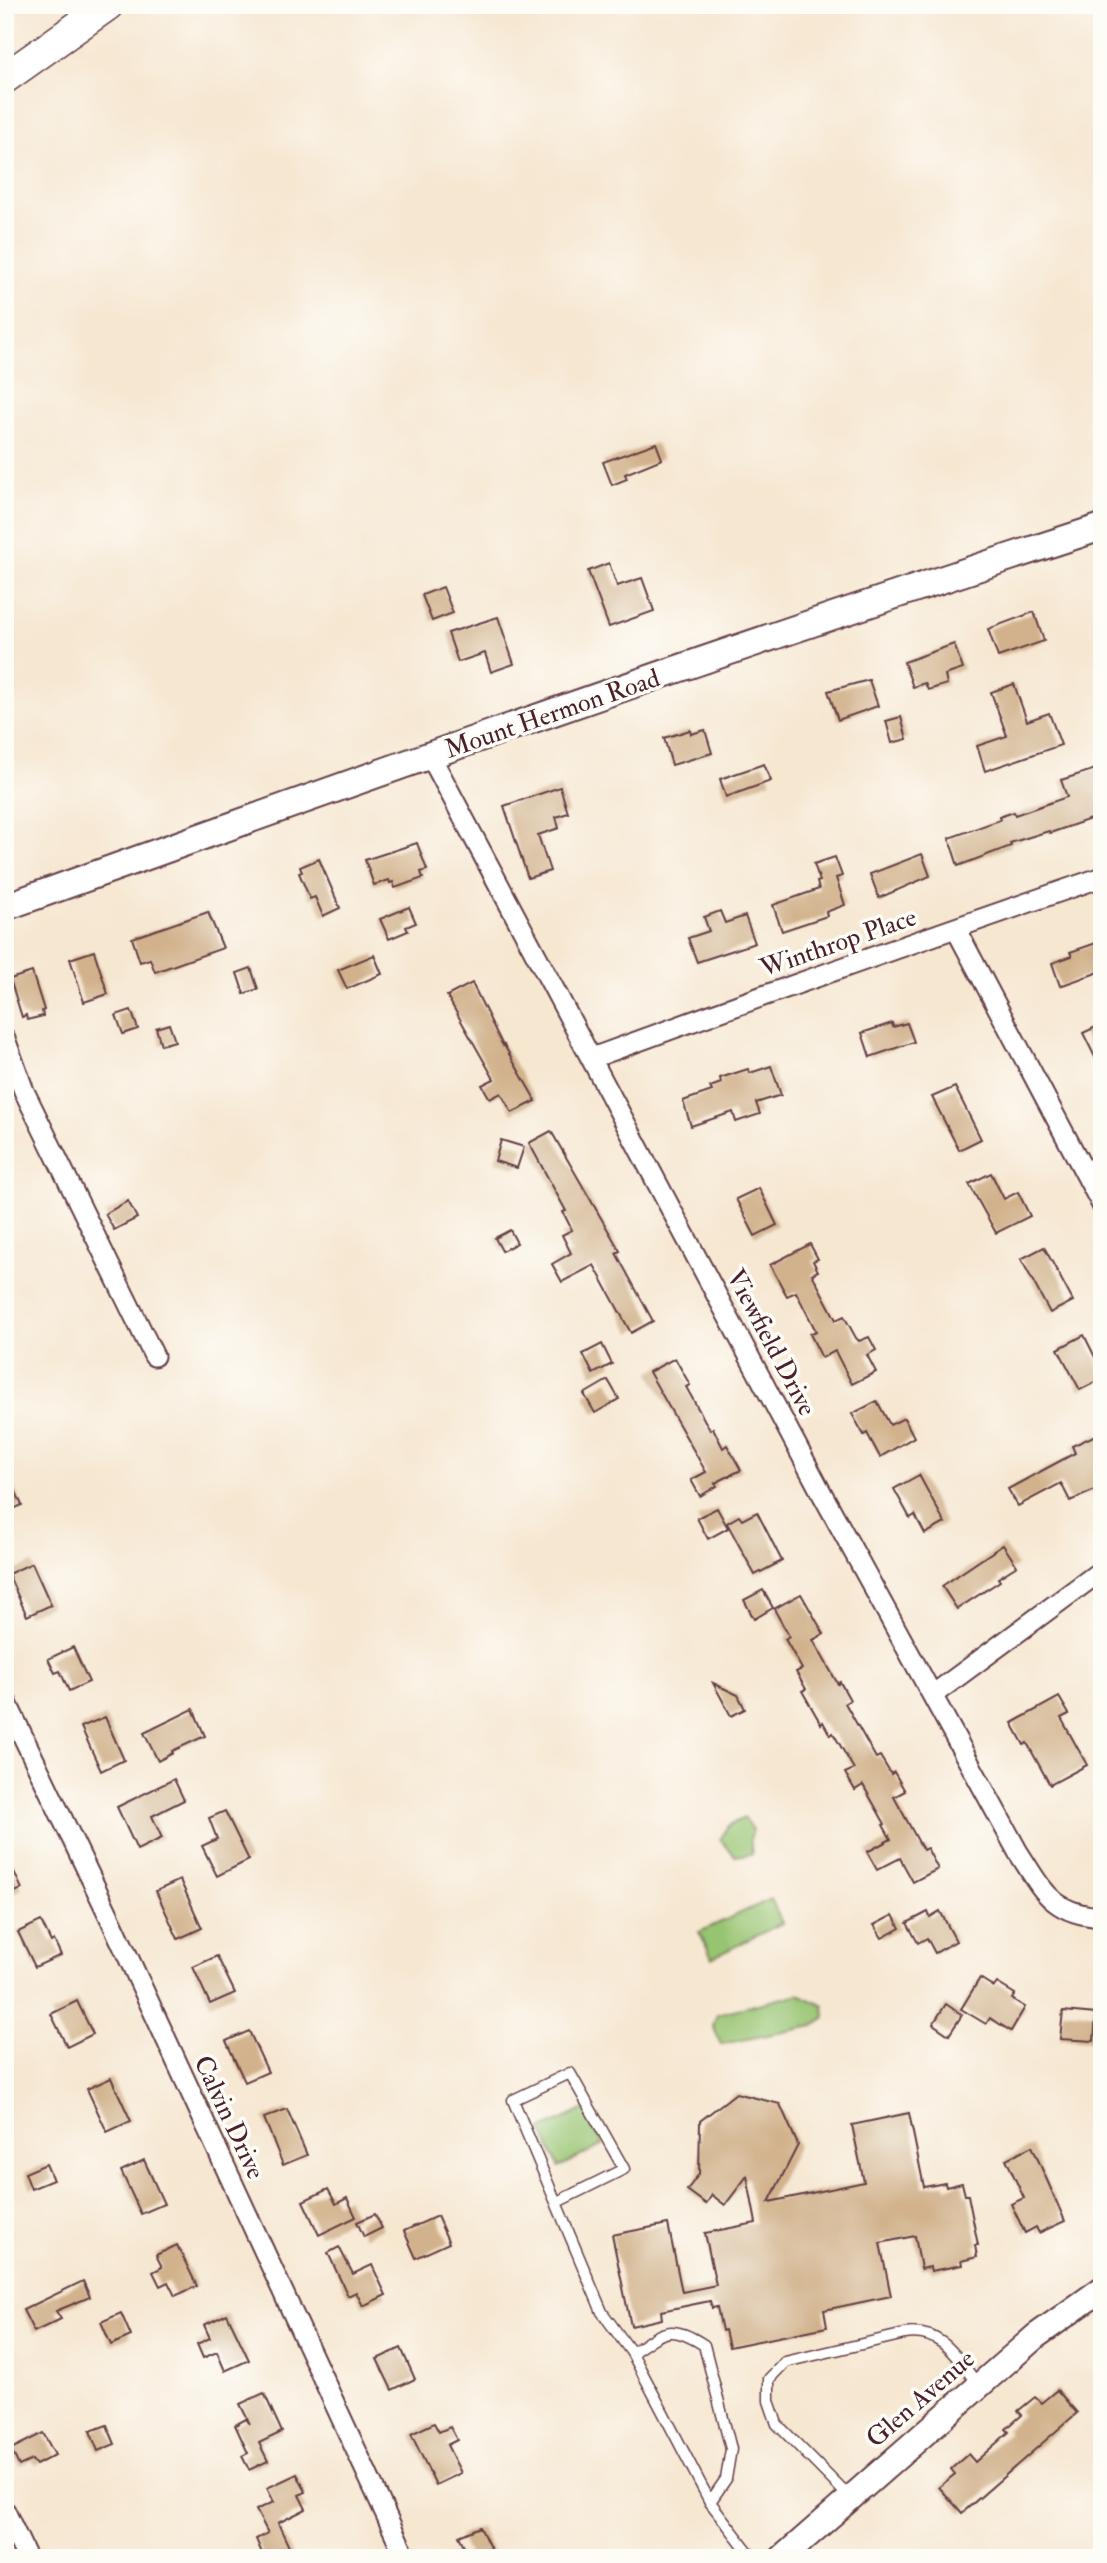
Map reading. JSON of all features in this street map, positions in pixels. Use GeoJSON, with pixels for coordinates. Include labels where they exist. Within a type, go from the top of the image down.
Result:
{"type":"FeatureCollection","features":[{"type":"Feature","properties":{"kind":"main road"},"geometry":{"type":"LineString","coordinates":[[5,78],[108,5]]}},
{"type":"Feature","properties":{"kind":"main road","name":"Mount Hermon Road"},"geometry":{"type":"LineString","coordinates":[[5,907],[792,629],[1102,527]]}},
{"type":"Feature","properties":{"kind":"street","name":"Viewfield Drive"},"geometry":{"type":"LineString","coordinates":[[430,755],[820,1490],[1018,1852],[1050,1900],[1070,1912],[1102,1917]]}},
{"type":"Feature","properties":{"kind":"street","name":"Winthrop Place"},"geometry":{"type":"LineString","coordinates":[[592,1058],[890,950],[1102,877]]}},
{"type":"Feature","properties":{"kind":"street"},"geometry":{"type":"LineString","coordinates":[[956,929],[1102,1205]]}},
{"type":"Feature","properties":{"kind":"street"},"geometry":{"type":"LineString","coordinates":[[5,1040],[24,1091],[154,1356]]}},
{"type":"Feature","properties":{"kind":"street"},"geometry":{"type":"LineString","coordinates":[[933,1694],[1102,1570]]}},
{"type":"Feature","properties":{"kind":"street","name":"Calvin Drive"},"geometry":{"type":"LineString","coordinates":[[5,1699],[129,1959],[406,2558]]}},
{"type":"Feature","properties":{"kind":"street","name":"Glen Avenue"},"geometry":{"type":"LineString","coordinates":[[782,2558],[1036,2336],[1102,2289]]}},
{"type":"Feature","properties":{"kind":"street"},"geometry":{"type":"LineString","coordinates":[[5,2511],[27,2558]]}},
{"type":"Feature","properties":{"kind":"lane"},"geometry":{"type":"LineString","coordinates":[[557,2202],[624,2169],[570,2073],[513,2100],[602,2312],[632,2353],[710,2502],[753,2558]]}},
{"type":"Feature","properties":{"kind":"lane"},"geometry":{"type":"LineString","coordinates":[[632,2353],[660,2333],[682,2332],[704,2345],[731,2449],[726,2479],[710,2502]]}},
{"type":"Feature","properties":{"kind":"lane"},"geometry":{"type":"LineString","coordinates":[[850,2499],[777,2424],[769,2401],[769,2379],[785,2362],[905,2333],[923,2332],[938,2338],[979,2386]]}},
{"type":"Feature","properties":{"kind":"green space"},"geometry":{"type":"Polygon","coordinates":[[[744,1818],[753,1830],[750,1839],[752,1854],[735,1856],[720,1839],[729,1825],[744,1818]]]}},
{"type":"Feature","properties":{"kind":"green space"},"geometry":{"type":"Polygon","coordinates":[[[771,1899],[782,1923],[712,1958],[699,1932],[771,1899]]]}},
{"type":"Feature","properties":{"kind":"green space"},"geometry":{"type":"Polygon","coordinates":[[[799,1994],[824,2006],[825,2017],[814,2026],[721,2044],[713,2026],[717,2014],[799,1994]]]}},
{"type":"Feature","properties":{"kind":"green space"},"geometry":{"type":"Polygon","coordinates":[[[585,2109],[603,2145],[559,2167],[541,2130],[585,2109]]]}},
{"type":"Feature","properties":{"kind":"building"},"geometry":{"type":"Polygon","coordinates":[[[656,443],[662,459],[625,474],[627,479],[612,485],[603,462],[656,443]]]}},
{"type":"Feature","properties":{"kind":"building"},"geometry":{"type":"Polygon","coordinates":[[[609,563],[617,586],[642,578],[654,611],[609,627],[588,571],[609,563]]]}},
{"type":"Feature","properties":{"kind":"building"},"geometry":{"type":"Polygon","coordinates":[[[443,587],[453,613],[432,621],[422,595],[443,587]]]}},
{"type":"Feature","properties":{"kind":"building"},"geometry":{"type":"Polygon","coordinates":[[[1034,612],[1044,641],[998,657],[988,629],[1034,612]]]}},
{"type":"Feature","properties":{"kind":"building"},"geometry":{"type":"Polygon","coordinates":[[[498,617],[514,664],[491,672],[485,653],[458,662],[448,633],[498,617]]]}},
{"type":"Feature","properties":{"kind":"building"},"geometry":{"type":"Polygon","coordinates":[[[954,644],[963,669],[945,675],[947,684],[928,690],[925,683],[913,687],[904,662],[954,644]]]}},
{"type":"Feature","properties":{"kind":"building"},"geometry":{"type":"Polygon","coordinates":[[[869,680],[878,706],[838,720],[828,691],[869,680]]]}},
{"type":"Feature","properties":{"kind":"building"},"geometry":{"type":"Polygon","coordinates":[[[1014,684],[1027,721],[1049,713],[1061,745],[985,771],[977,746],[1007,736],[991,692],[1014,684]]]}},
{"type":"Feature","properties":{"kind":"building"},"geometry":{"type":"Polygon","coordinates":[[[901,717],[907,739],[892,743],[886,721],[901,717]]]}},
{"type":"Feature","properties":{"kind":"building"},"geometry":{"type":"Polygon","coordinates":[[[690,730],[691,734],[705,730],[712,753],[672,765],[664,738],[690,730]]]}},
{"type":"Feature","properties":{"kind":"building"},"geometry":{"type":"Polygon","coordinates":[[[764,764],[771,781],[726,797],[720,779],[764,764]]]}},
{"type":"Feature","properties":{"kind":"building"},"geometry":{"type":"Polygon","coordinates":[[[1102,767],[1102,815],[1010,843],[1011,846],[958,866],[949,838],[1000,820],[999,817],[1014,812],[1015,815],[1067,797],[1061,780],[1102,767]]]}},
{"type":"Feature","properties":{"kind":"building"},"geometry":{"type":"Polygon","coordinates":[[[560,787],[568,813],[556,817],[559,828],[538,835],[550,871],[528,878],[504,806],[560,787]]]}},
{"type":"Feature","properties":{"kind":"building"},"geometry":{"type":"Polygon","coordinates":[[[417,843],[427,870],[421,872],[423,878],[395,888],[389,880],[374,885],[365,860],[417,843]]]}},
{"type":"Feature","properties":{"kind":"building"},"geometry":{"type":"Polygon","coordinates":[[[922,854],[930,876],[879,898],[870,874],[922,854]]]}},
{"type":"Feature","properties":{"kind":"building"},"geometry":{"type":"Polygon","coordinates":[[[835,857],[842,876],[836,878],[845,905],[826,912],[827,916],[782,931],[773,905],[819,889],[817,882],[820,881],[814,864],[835,857]]]}},
{"type":"Feature","properties":{"kind":"building"},"geometry":{"type":"Polygon","coordinates":[[[319,859],[340,908],[323,916],[315,897],[310,899],[299,873],[302,872],[300,867],[319,859]]]}},
{"type":"Feature","properties":{"kind":"building"},"geometry":{"type":"Polygon","coordinates":[[[409,907],[416,923],[406,927],[408,931],[389,939],[380,919],[409,907]]]}},
{"type":"Feature","properties":{"kind":"building"},"geometry":{"type":"Polygon","coordinates":[[[720,911],[725,923],[745,916],[755,943],[697,962],[688,938],[709,931],[704,917],[720,911]]]}},
{"type":"Feature","properties":{"kind":"building"},"geometry":{"type":"Polygon","coordinates":[[[208,912],[223,948],[155,972],[150,959],[140,962],[132,938],[208,912]]]}},
{"type":"Feature","properties":{"kind":"building"},"geometry":{"type":"Polygon","coordinates":[[[1102,941],[1102,971],[1060,986],[1052,963],[1072,956],[1070,952],[1102,941]]]}},
{"type":"Feature","properties":{"kind":"building"},"geometry":{"type":"Polygon","coordinates":[[[94,951],[108,994],[84,1002],[70,959],[94,951]]]}},
{"type":"Feature","properties":{"kind":"building"},"geometry":{"type":"Polygon","coordinates":[[[374,955],[382,974],[347,989],[338,970],[374,955]]]}},
{"type":"Feature","properties":{"kind":"building"},"geometry":{"type":"Polygon","coordinates":[[[251,968],[258,989],[244,994],[237,973],[251,968]]]}},
{"type":"Feature","properties":{"kind":"building"},"geometry":{"type":"Polygon","coordinates":[[[32,972],[44,1010],[43,1016],[27,1020],[26,1015],[22,1017],[10,979],[32,972]]]}},
{"type":"Feature","properties":{"kind":"building"},"geometry":{"type":"Polygon","coordinates":[[[472,983],[503,1046],[536,1101],[512,1113],[501,1093],[490,1099],[482,1085],[494,1079],[447,996],[472,983]]]}},
{"type":"Feature","properties":{"kind":"building"},"geometry":{"type":"Polygon","coordinates":[[[131,1010],[138,1029],[123,1034],[116,1015],[131,1010]]]}},
{"type":"Feature","properties":{"kind":"building"},"geometry":{"type":"Polygon","coordinates":[[[892,1023],[893,1027],[907,1023],[914,1042],[870,1057],[862,1033],[892,1023]]]}},
{"type":"Feature","properties":{"kind":"building"},"geometry":{"type":"Polygon","coordinates":[[[169,1024],[175,1041],[161,1045],[156,1028],[169,1024]]]}},
{"type":"Feature","properties":{"kind":"building"},"geometry":{"type":"Polygon","coordinates":[[[1102,1024],[1102,1071],[1083,1033],[1102,1024]]]}},
{"type":"Feature","properties":{"kind":"building"},"geometry":{"type":"Polygon","coordinates":[[[771,1066],[781,1095],[756,1103],[760,1114],[736,1122],[733,1112],[691,1126],[683,1101],[712,1091],[710,1087],[721,1083],[720,1078],[748,1069],[750,1073],[771,1066]]]}},
{"type":"Feature","properties":{"kind":"building"},"geometry":{"type":"Polygon","coordinates":[[[955,1087],[981,1139],[959,1150],[932,1097],[955,1087]]]}},
{"type":"Feature","properties":{"kind":"building"},"geometry":{"type":"Polygon","coordinates":[[[551,1131],[620,1251],[616,1253],[653,1321],[631,1333],[594,1265],[562,1282],[552,1264],[571,1253],[562,1235],[572,1230],[563,1212],[566,1211],[529,1143],[551,1131]]]}},
{"type":"Feature","properties":{"kind":"building"},"geometry":{"type":"Polygon","coordinates":[[[501,1140],[524,1147],[517,1168],[495,1161],[501,1140]]]}},
{"type":"Feature","properties":{"kind":"building"},"geometry":{"type":"Polygon","coordinates":[[[991,1173],[1004,1199],[1018,1192],[1030,1216],[996,1233],[969,1184],[991,1173]]]}},
{"type":"Feature","properties":{"kind":"building"},"geometry":{"type":"Polygon","coordinates":[[[759,1188],[777,1225],[755,1236],[736,1199],[759,1188]]]}},
{"type":"Feature","properties":{"kind":"building"},"geometry":{"type":"Polygon","coordinates":[[[128,1201],[137,1218],[114,1230],[105,1214],[128,1201]]]}},
{"type":"Feature","properties":{"kind":"building"},"geometry":{"type":"Polygon","coordinates":[[[510,1230],[517,1243],[502,1251],[495,1238],[510,1230]]]}},
{"type":"Feature","properties":{"kind":"building"},"geometry":{"type":"Polygon","coordinates":[[[810,1244],[818,1259],[813,1261],[818,1271],[812,1274],[836,1320],[844,1316],[856,1338],[859,1341],[869,1337],[876,1350],[867,1355],[876,1372],[852,1384],[835,1351],[822,1358],[810,1334],[816,1331],[796,1292],[787,1296],[770,1265],[810,1244]]]}},
{"type":"Feature","properties":{"kind":"building"},"geometry":{"type":"Polygon","coordinates":[[[1044,1247],[1073,1301],[1050,1313],[1021,1259],[1044,1247]]]}},
{"type":"Feature","properties":{"kind":"building"},"geometry":{"type":"Polygon","coordinates":[[[1084,1335],[1097,1361],[1102,1379],[1080,1390],[1058,1349],[1084,1335]]]}},
{"type":"Feature","properties":{"kind":"building"},"geometry":{"type":"Polygon","coordinates":[[[602,1344],[612,1364],[593,1374],[583,1354],[602,1344]]]}},
{"type":"Feature","properties":{"kind":"building"},"geometry":{"type":"Polygon","coordinates":[[[675,1358],[690,1385],[686,1387],[710,1430],[713,1428],[723,1448],[727,1445],[741,1470],[715,1483],[717,1486],[700,1496],[691,1480],[706,1472],[649,1372],[675,1358]]]}},
{"type":"Feature","properties":{"kind":"building"},"geometry":{"type":"Polygon","coordinates":[[[608,1380],[619,1399],[595,1413],[584,1394],[608,1380]]]}},
{"type":"Feature","properties":{"kind":"building"},"geometry":{"type":"Polygon","coordinates":[[[877,1401],[890,1425],[904,1418],[914,1437],[880,1457],[867,1433],[864,1435],[852,1414],[877,1401]]]}},
{"type":"Feature","properties":{"kind":"building"},"geometry":{"type":"Polygon","coordinates":[[[1098,1434],[1102,1443],[1102,1487],[1070,1501],[1061,1483],[1018,1506],[1008,1489],[1075,1453],[1072,1446],[1098,1434]]]}},
{"type":"Feature","properties":{"kind":"building"},"geometry":{"type":"Polygon","coordinates":[[[5,1469],[22,1505],[5,1513],[5,1469]]]}},
{"type":"Feature","properties":{"kind":"building"},"geometry":{"type":"Polygon","coordinates":[[[919,1475],[945,1523],[925,1534],[915,1515],[910,1518],[894,1489],[919,1475]]]}},
{"type":"Feature","properties":{"kind":"building"},"geometry":{"type":"Polygon","coordinates":[[[717,1508],[728,1528],[708,1539],[697,1518],[717,1508]]]}},
{"type":"Feature","properties":{"kind":"building"},"geometry":{"type":"Polygon","coordinates":[[[757,1512],[782,1561],[755,1575],[727,1523],[739,1516],[742,1520],[757,1512]]]}},
{"type":"Feature","properties":{"kind":"building"},"geometry":{"type":"Polygon","coordinates":[[[1003,1545],[1017,1566],[998,1578],[1000,1581],[957,1609],[942,1586],[1003,1545]]]}},
{"type":"Feature","properties":{"kind":"building"},"geometry":{"type":"Polygon","coordinates":[[[32,1563],[51,1605],[27,1616],[8,1574],[32,1563]]]}},
{"type":"Feature","properties":{"kind":"building"},"geometry":{"type":"Polygon","coordinates":[[[763,1590],[773,1608],[754,1619],[744,1600],[763,1590]]]}},
{"type":"Feature","properties":{"kind":"building"},"geometry":{"type":"Polygon","coordinates":[[[801,1594],[824,1634],[813,1640],[850,1700],[845,1703],[876,1758],[880,1756],[905,1791],[894,1797],[923,1850],[927,1848],[938,1869],[913,1882],[900,1858],[877,1870],[867,1852],[891,1839],[883,1825],[885,1824],[863,1785],[855,1790],[845,1773],[854,1769],[833,1733],[830,1735],[823,1722],[821,1724],[802,1691],[806,1689],[796,1672],[802,1669],[785,1639],[789,1636],[774,1609],[801,1594]]]}},
{"type":"Feature","properties":{"kind":"building"},"geometry":{"type":"Polygon","coordinates":[[[73,1647],[89,1682],[69,1691],[60,1671],[55,1673],[48,1659],[73,1647]]]}},
{"type":"Feature","properties":{"kind":"building"},"geometry":{"type":"Polygon","coordinates":[[[713,1683],[738,1695],[745,1709],[731,1716],[713,1683]]]}},
{"type":"Feature","properties":{"kind":"building"},"geometry":{"type":"Polygon","coordinates":[[[1059,1697],[1069,1714],[1061,1718],[1087,1765],[1050,1785],[1027,1743],[1024,1745],[1012,1723],[1059,1697]]]}},
{"type":"Feature","properties":{"kind":"building"},"geometry":{"type":"Polygon","coordinates":[[[193,1709],[205,1736],[172,1751],[173,1753],[158,1761],[144,1733],[193,1709]]]}},
{"type":"Feature","properties":{"kind":"building"},"geometry":{"type":"Polygon","coordinates":[[[105,1717],[124,1760],[101,1771],[81,1727],[105,1717]]]}},
{"type":"Feature","properties":{"kind":"building"},"geometry":{"type":"Polygon","coordinates":[[[174,1779],[184,1800],[152,1816],[162,1838],[137,1850],[117,1807],[174,1779]]]}},
{"type":"Feature","properties":{"kind":"building"},"geometry":{"type":"Polygon","coordinates":[[[225,1811],[249,1860],[217,1876],[202,1846],[217,1839],[209,1818],[225,1811]]]}},
{"type":"Feature","properties":{"kind":"building"},"geometry":{"type":"Polygon","coordinates":[[[5,1852],[22,1889],[5,1896],[5,1852]]]}},
{"type":"Feature","properties":{"kind":"building"},"geometry":{"type":"Polygon","coordinates":[[[180,1880],[202,1928],[178,1939],[156,1891],[180,1880]]]}},
{"type":"Feature","properties":{"kind":"building"},"geometry":{"type":"Polygon","coordinates":[[[940,1911],[956,1941],[935,1953],[927,1938],[918,1943],[907,1923],[928,1912],[930,1917],[940,1911]]]}},
{"type":"Feature","properties":{"kind":"building"},"geometry":{"type":"Polygon","coordinates":[[[893,1915],[900,1928],[882,1938],[874,1925],[893,1915]]]}},
{"type":"Feature","properties":{"kind":"building"},"geometry":{"type":"Polygon","coordinates":[[[41,1921],[61,1955],[35,1967],[18,1932],[41,1921]]]}},
{"type":"Feature","properties":{"kind":"building"},"geometry":{"type":"Polygon","coordinates":[[[217,1956],[235,1993],[210,2004],[193,1967],[217,1956]]]}},
{"type":"Feature","properties":{"kind":"building"},"geometry":{"type":"Polygon","coordinates":[[[980,1978],[994,1987],[997,1983],[1015,1994],[1012,1999],[1025,2007],[1011,2031],[990,2018],[986,2024],[961,2009],[980,1978]]]}},
{"type":"Feature","properties":{"kind":"building"},"geometry":{"type":"Polygon","coordinates":[[[77,2001],[93,2034],[67,2047],[51,2014],[77,2001]]]}},
{"type":"Feature","properties":{"kind":"building"},"geometry":{"type":"Polygon","coordinates":[[[946,2004],[962,2015],[949,2035],[933,2024],[946,2004]]]}},
{"type":"Feature","properties":{"kind":"building"},"geometry":{"type":"Polygon","coordinates":[[[1063,2011],[1096,2014],[1094,2041],[1060,2039],[1063,2011]]]}},
{"type":"Feature","properties":{"kind":"building"},"geometry":{"type":"Polygon","coordinates":[[[249,2031],[268,2072],[245,2082],[226,2041],[249,2031]]]}},
{"type":"Feature","properties":{"kind":"building"},"geometry":{"type":"Polygon","coordinates":[[[111,2078],[131,2121],[107,2132],[87,2089],[111,2078]]]}},
{"type":"Feature","properties":{"kind":"building"},"geometry":{"type":"Polygon","coordinates":[[[736,2093],[780,2104],[798,2145],[769,2202],[864,2182],[852,2125],[909,2113],[924,2187],[945,2183],[946,2187],[962,2183],[965,2195],[968,2195],[978,2245],[975,2245],[977,2257],[961,2261],[962,2265],[931,2271],[930,2267],[921,2269],[915,2236],[880,2243],[891,2296],[824,2310],[827,2327],[729,2347],[725,2330],[722,2331],[717,2307],[712,2308],[710,2301],[661,2311],[662,2319],[631,2326],[612,2235],[668,2224],[682,2292],[716,2285],[705,2233],[756,2223],[747,2176],[725,2205],[712,2195],[706,2204],[687,2190],[699,2174],[700,2121],[736,2093]]]}},
{"type":"Feature","properties":{"kind":"building"},"geometry":{"type":"Polygon","coordinates":[[[287,2109],[307,2155],[283,2165],[264,2118],[287,2109]]]}},
{"type":"Feature","properties":{"kind":"building"},"geometry":{"type":"Polygon","coordinates":[[[1032,2146],[1065,2221],[1039,2233],[1036,2227],[1025,2233],[1011,2204],[1024,2198],[1006,2159],[1032,2146]]]}},
{"type":"Feature","properties":{"kind":"building"},"geometry":{"type":"Polygon","coordinates":[[[144,2160],[164,2204],[141,2214],[121,2171],[144,2160]]]}},
{"type":"Feature","properties":{"kind":"building"},"geometry":{"type":"Polygon","coordinates":[[[46,2164],[53,2180],[31,2189],[25,2173],[46,2164]]]}},
{"type":"Feature","properties":{"kind":"building"},"geometry":{"type":"Polygon","coordinates":[[[328,2189],[336,2204],[347,2198],[356,2217],[319,2235],[303,2201],[328,2189]]]}},
{"type":"Feature","properties":{"kind":"building"},"geometry":{"type":"Polygon","coordinates":[[[375,2214],[382,2228],[364,2237],[357,2222],[375,2214]]]}},
{"type":"Feature","properties":{"kind":"building"},"geometry":{"type":"Polygon","coordinates":[[[437,2216],[449,2243],[416,2258],[404,2231],[437,2216]]]}},
{"type":"Feature","properties":{"kind":"building"},"geometry":{"type":"Polygon","coordinates":[[[177,2245],[197,2286],[175,2296],[168,2282],[160,2286],[153,2272],[162,2267],[156,2255],[177,2245]]]}},
{"type":"Feature","properties":{"kind":"building"},"geometry":{"type":"Polygon","coordinates":[[[339,2247],[353,2274],[372,2265],[386,2295],[363,2306],[356,2292],[348,2296],[328,2253],[339,2247]]]}},
{"type":"Feature","properties":{"kind":"building"},"geometry":{"type":"Polygon","coordinates":[[[83,2281],[90,2297],[56,2311],[61,2319],[34,2332],[23,2310],[83,2281]]]}},
{"type":"Feature","properties":{"kind":"building"},"geometry":{"type":"Polygon","coordinates":[[[121,2313],[131,2336],[111,2345],[101,2322],[121,2313]]]}},
{"type":"Feature","properties":{"kind":"building"},"geometry":{"type":"Polygon","coordinates":[[[227,2314],[249,2360],[225,2371],[217,2352],[203,2358],[197,2344],[210,2338],[204,2325],[227,2314]]]}},
{"type":"Feature","properties":{"kind":"building"},"geometry":{"type":"Polygon","coordinates":[[[401,2348],[415,2379],[392,2390],[377,2359],[401,2348]]]}},
{"type":"Feature","properties":{"kind":"building"},"geometry":{"type":"Polygon","coordinates":[[[1057,2390],[1077,2413],[962,2513],[939,2487],[955,2474],[951,2469],[968,2454],[975,2462],[1009,2432],[1006,2429],[1022,2415],[1018,2411],[1035,2397],[1041,2403],[1057,2390]]]}},
{"type":"Feature","properties":{"kind":"building"},"geometry":{"type":"Polygon","coordinates":[[[264,2393],[282,2432],[259,2443],[268,2461],[249,2470],[242,2456],[248,2453],[235,2425],[246,2419],[250,2424],[240,2404],[264,2393]]]}},
{"type":"Feature","properties":{"kind":"building"},"geometry":{"type":"Polygon","coordinates":[[[434,2423],[439,2432],[450,2427],[457,2440],[447,2445],[461,2473],[436,2485],[411,2434],[434,2423]]]}},
{"type":"Feature","properties":{"kind":"building"},"geometry":{"type":"Polygon","coordinates":[[[107,2425],[115,2444],[98,2451],[90,2431],[107,2425]]]}},
{"type":"Feature","properties":{"kind":"building"},"geometry":{"type":"Polygon","coordinates":[[[43,2433],[55,2455],[36,2465],[32,2460],[19,2466],[11,2449],[43,2433]]]}},
{"type":"Feature","properties":{"kind":"building"},"geometry":{"type":"Polygon","coordinates":[[[297,2474],[306,2492],[299,2495],[306,2509],[278,2523],[294,2558],[264,2558],[256,2539],[268,2533],[256,2510],[274,2502],[267,2488],[297,2474]]]}},
{"type":"Feature","properties":{"kind":"building"},"geometry":{"type":"Polygon","coordinates":[[[480,2527],[495,2558],[470,2558],[459,2536],[480,2527]]]}}]}
